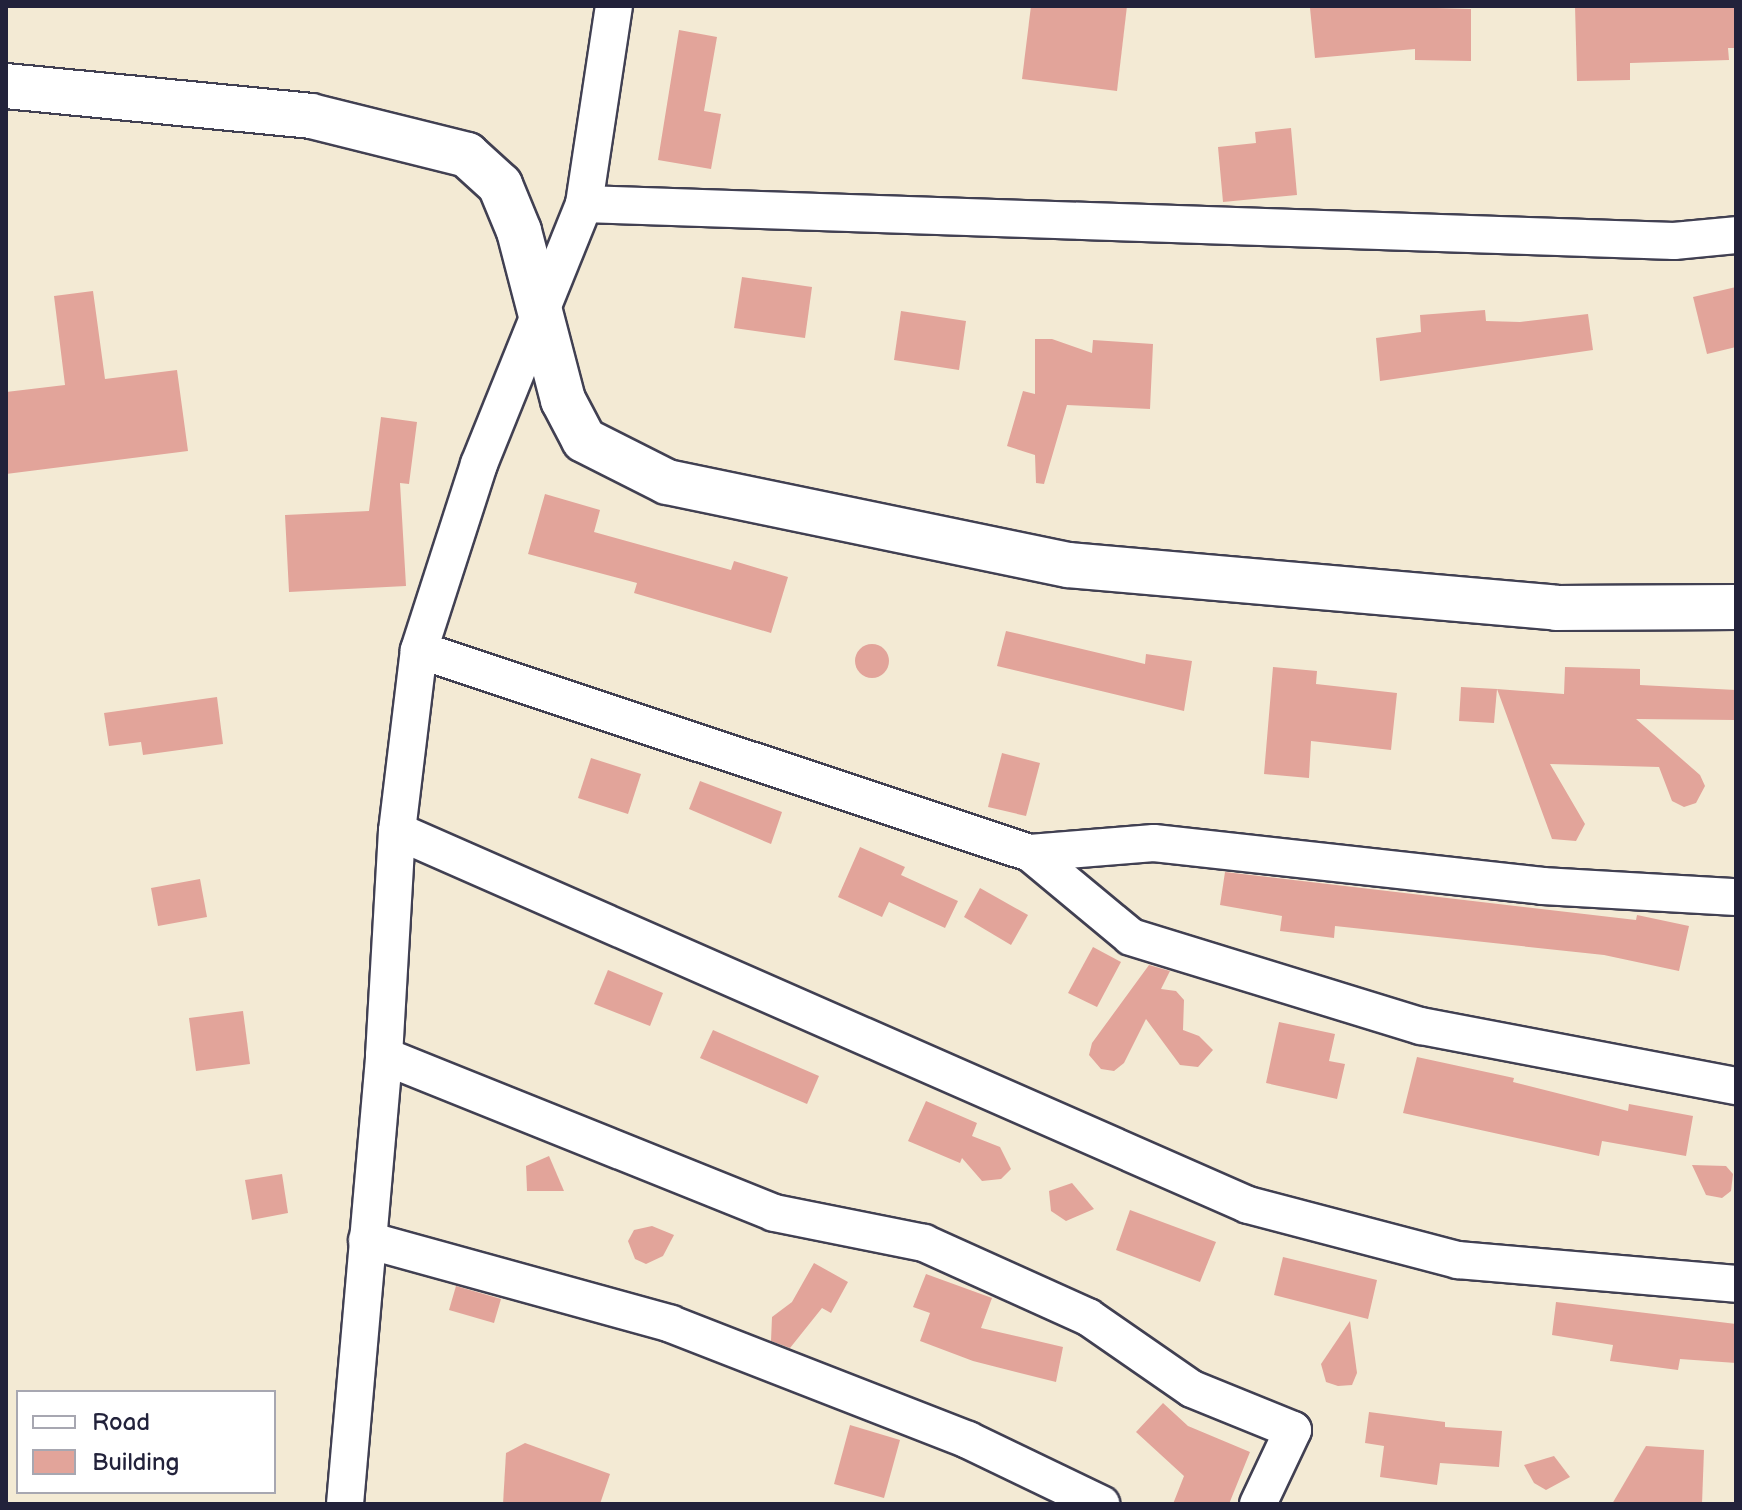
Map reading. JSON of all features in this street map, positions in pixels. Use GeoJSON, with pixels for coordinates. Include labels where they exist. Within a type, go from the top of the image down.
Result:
{"type":"FeatureCollection","features":[{"type":"Feature","properties":{"kind":"street"},"geometry":{"type":"LineString","coordinates":[[345,1504],[384,1056],[397,831],[419,650],[479,464],[584,204],[614,6]]}},
{"type":"Feature","properties":{"kind":"street"},"geometry":{"type":"LineString","coordinates":[[6,86],[311,116],[467,155],[500,185],[542,313],[563,400],[584,440],[667,482],[1068,565],[1556,608],[1736,607]]}},
{"type":"Feature","properties":{"kind":"street"},"geometry":{"type":"LineString","coordinates":[[584,204],[1658,240],[1736,235]]}},
{"type":"Feature","properties":{"kind":"street"},"geometry":{"type":"LineString","coordinates":[[419,650],[1030,853],[1131,937],[1421,1026],[1736,1086]]}},
{"type":"Feature","properties":{"kind":"street"},"geometry":{"type":"LineString","coordinates":[[397,831],[1248,1205],[1458,1260],[1736,1284]]}},
{"type":"Feature","properties":{"kind":"street"},"geometry":{"type":"LineString","coordinates":[[1030,853],[1154,843],[1543,886],[1736,897]]}},
{"type":"Feature","properties":{"kind":"street"},"geometry":{"type":"LineString","coordinates":[[384,1056],[774,1213],[924,1243],[1088,1317],[1192,1389],[1293,1430],[1258,1504]]}},
{"type":"Feature","properties":{"kind":"street"},"geometry":{"type":"LineString","coordinates":[[367,1240],[671,1324],[968,1440],[1101,1504]]}},
{"type":"Feature","properties":{"kind":"building"},"geometry":{"type":"Polygon","coordinates":[[[1031,6],[1127,6],[1117,91],[1022,79],[1031,6]]]}},
{"type":"Feature","properties":{"kind":"building"},"geometry":{"type":"Polygon","coordinates":[[[1575,6],[1736,6],[1736,48],[1728,48],[1729,60],[1630,63],[1630,80],[1577,81],[1575,6]]]}},
{"type":"Feature","properties":{"kind":"building"},"geometry":{"type":"Polygon","coordinates":[[[1310,8],[1471,9],[1471,61],[1415,60],[1415,49],[1315,58],[1310,8]]]}},
{"type":"Feature","properties":{"kind":"building"},"geometry":{"type":"Polygon","coordinates":[[[679,30],[717,37],[704,111],[721,114],[711,169],[658,160],[679,30]]]}},
{"type":"Feature","properties":{"kind":"building"},"geometry":{"type":"Polygon","coordinates":[[[1291,128],[1297,195],[1223,202],[1218,147],[1256,143],[1255,132],[1291,128]]]}},
{"type":"Feature","properties":{"kind":"building"},"geometry":{"type":"Polygon","coordinates":[[[742,277],[812,287],[805,338],[734,328],[742,277]]]}},
{"type":"Feature","properties":{"kind":"building"},"geometry":{"type":"Polygon","coordinates":[[[1736,287],[1736,347],[1707,354],[1693,297],[1736,287]]]}},
{"type":"Feature","properties":{"kind":"building"},"geometry":{"type":"Polygon","coordinates":[[[93,291],[105,379],[177,370],[188,451],[6,474],[6,392],[65,385],[54,296],[93,291]]]}},
{"type":"Feature","properties":{"kind":"building"},"geometry":{"type":"Polygon","coordinates":[[[1485,310],[1486,321],[1520,322],[1588,314],[1593,350],[1380,381],[1376,338],[1421,332],[1420,315],[1485,310]]]}},
{"type":"Feature","properties":{"kind":"building"},"geometry":{"type":"Polygon","coordinates":[[[901,311],[966,321],[959,370],[894,360],[901,311]]]}},
{"type":"Feature","properties":{"kind":"building"},"geometry":{"type":"Polygon","coordinates":[[[1035,339],[1052,339],[1092,353],[1093,340],[1153,344],[1150,409],[1067,405],[1044,484],[1036,483],[1035,455],[1007,446],[1023,391],[1035,394],[1035,339]]]}},
{"type":"Feature","properties":{"kind":"building"},"geometry":{"type":"Polygon","coordinates":[[[381,417],[417,422],[409,484],[400,483],[406,586],[289,592],[285,515],[369,511],[381,417]]]}},
{"type":"Feature","properties":{"kind":"building"},"geometry":{"type":"Polygon","coordinates":[[[545,494],[600,510],[594,532],[731,570],[734,561],[788,577],[771,633],[634,593],[637,583],[528,554],[545,494]]]}},
{"type":"Feature","properties":{"kind":"building"},"geometry":{"type":"Polygon","coordinates":[[[1006,631],[1145,664],[1146,654],[1192,661],[1184,711],[997,666],[1006,631]]]}},
{"type":"Feature","properties":{"kind":"building"},"geometry":{"type":"Polygon","coordinates":[[[872,644],[884,649],[889,661],[884,673],[872,678],[860,673],[855,661],[860,649],[872,644]]]}},
{"type":"Feature","properties":{"kind":"building"},"geometry":{"type":"Polygon","coordinates":[[[1273,667],[1317,671],[1316,684],[1397,693],[1391,750],[1311,741],[1309,778],[1264,774],[1273,667]]]}},
{"type":"Feature","properties":{"kind":"building"},"geometry":{"type":"Polygon","coordinates":[[[1565,667],[1640,669],[1640,685],[1736,690],[1736,720],[1636,719],[1700,775],[1705,786],[1696,803],[1684,807],[1672,801],[1659,767],[1550,764],[1585,824],[1576,841],[1552,839],[1497,689],[1564,694],[1565,667]]]}},
{"type":"Feature","properties":{"kind":"building"},"geometry":{"type":"Polygon","coordinates":[[[1461,687],[1497,689],[1494,723],[1459,721],[1461,687]]]}},
{"type":"Feature","properties":{"kind":"building"},"geometry":{"type":"Polygon","coordinates":[[[217,697],[223,744],[143,755],[141,742],[109,746],[104,713],[217,697]]]}},
{"type":"Feature","properties":{"kind":"building"},"geometry":{"type":"Polygon","coordinates":[[[1002,753],[1040,763],[1026,816],[988,807],[1002,753]]]}},
{"type":"Feature","properties":{"kind":"building"},"geometry":{"type":"Polygon","coordinates":[[[591,758],[641,774],[628,814],[578,798],[591,758]]]}},
{"type":"Feature","properties":{"kind":"building"},"geometry":{"type":"Polygon","coordinates":[[[700,781],[782,812],[771,844],[689,809],[700,781]]]}},
{"type":"Feature","properties":{"kind":"building"},"geometry":{"type":"Polygon","coordinates":[[[860,847],[905,867],[901,875],[958,901],[945,928],[889,902],[882,917],[838,897],[860,847]]]}},
{"type":"Feature","properties":{"kind":"building"},"geometry":{"type":"Polygon","coordinates":[[[1225,872],[1636,920],[1637,915],[1689,926],[1679,971],[1604,955],[1335,926],[1334,938],[1280,931],[1282,916],[1220,905],[1225,872]]]}},
{"type":"Feature","properties":{"kind":"building"},"geometry":{"type":"Polygon","coordinates":[[[200,879],[207,917],[158,926],[151,888],[200,879]]]}},
{"type":"Feature","properties":{"kind":"building"},"geometry":{"type":"Polygon","coordinates":[[[980,888],[1028,915],[1011,945],[964,917],[980,888]]]}},
{"type":"Feature","properties":{"kind":"building"},"geometry":{"type":"Polygon","coordinates":[[[1093,947],[1121,962],[1097,1007],[1068,993],[1093,947]]]}},
{"type":"Feature","properties":{"kind":"building"},"geometry":{"type":"Polygon","coordinates":[[[1149,965],[1170,971],[1161,989],[1176,991],[1184,1000],[1183,1030],[1199,1036],[1213,1050],[1198,1067],[1180,1065],[1146,1019],[1124,1063],[1114,1071],[1101,1069],[1089,1055],[1092,1043],[1149,965]]]}},
{"type":"Feature","properties":{"kind":"building"},"geometry":{"type":"Polygon","coordinates":[[[608,970],[663,993],[650,1026],[594,1004],[608,970]]]}},
{"type":"Feature","properties":{"kind":"building"},"geometry":{"type":"Polygon","coordinates":[[[243,1011],[250,1064],[196,1071],[189,1018],[243,1011]]]}},
{"type":"Feature","properties":{"kind":"building"},"geometry":{"type":"Polygon","coordinates":[[[1279,1022],[1335,1034],[1329,1061],[1345,1064],[1337,1099],[1266,1083],[1279,1022]]]}},
{"type":"Feature","properties":{"kind":"building"},"geometry":{"type":"Polygon","coordinates":[[[713,1030],[819,1076],[807,1104],[700,1058],[713,1030]]]}},
{"type":"Feature","properties":{"kind":"building"},"geometry":{"type":"Polygon","coordinates":[[[1417,1057],[1514,1078],[1513,1082],[1628,1111],[1629,1104],[1693,1116],[1686,1156],[1602,1141],[1599,1156],[1403,1113],[1417,1057]]]}},
{"type":"Feature","properties":{"kind":"building"},"geometry":{"type":"Polygon","coordinates":[[[926,1101],[977,1123],[972,1136],[1000,1147],[1011,1169],[1001,1179],[982,1181],[962,1158],[960,1163],[908,1141],[926,1101]]]}},
{"type":"Feature","properties":{"kind":"building"},"geometry":{"type":"Polygon","coordinates":[[[549,1156],[564,1191],[527,1191],[526,1166],[549,1156]]]}},
{"type":"Feature","properties":{"kind":"building"},"geometry":{"type":"Polygon","coordinates":[[[1692,1165],[1726,1166],[1733,1174],[1731,1191],[1722,1198],[1706,1195],[1692,1165]]]}},
{"type":"Feature","properties":{"kind":"building"},"geometry":{"type":"Polygon","coordinates":[[[282,1174],[288,1213],[252,1220],[245,1180],[282,1174]]]}},
{"type":"Feature","properties":{"kind":"building"},"geometry":{"type":"Polygon","coordinates":[[[1072,1183],[1094,1209],[1066,1221],[1051,1211],[1049,1191],[1072,1183]]]}},
{"type":"Feature","properties":{"kind":"building"},"geometry":{"type":"Polygon","coordinates":[[[1130,1210],[1216,1242],[1200,1282],[1116,1250],[1130,1210]]]}},
{"type":"Feature","properties":{"kind":"building"},"geometry":{"type":"Polygon","coordinates":[[[652,1226],[674,1235],[663,1256],[646,1264],[635,1259],[628,1241],[634,1230],[652,1226]]]}},
{"type":"Feature","properties":{"kind":"building"},"geometry":{"type":"Polygon","coordinates":[[[1283,1257],[1377,1280],[1368,1319],[1274,1295],[1283,1257]]]}},
{"type":"Feature","properties":{"kind":"building"},"geometry":{"type":"Polygon","coordinates":[[[814,1263],[848,1282],[831,1313],[822,1308],[790,1348],[771,1341],[772,1317],[792,1302],[814,1263]]]}},
{"type":"Feature","properties":{"kind":"building"},"geometry":{"type":"Polygon","coordinates":[[[926,1274],[992,1298],[981,1328],[1063,1347],[1056,1382],[973,1361],[920,1341],[930,1313],[913,1307],[926,1274]]]}},
{"type":"Feature","properties":{"kind":"building"},"geometry":{"type":"Polygon","coordinates":[[[456,1286],[501,1299],[494,1323],[449,1310],[456,1286]]]}},
{"type":"Feature","properties":{"kind":"building"},"geometry":{"type":"Polygon","coordinates":[[[1556,1302],[1736,1324],[1736,1363],[1680,1359],[1678,1370],[1610,1361],[1613,1345],[1552,1335],[1556,1302]]]}},
{"type":"Feature","properties":{"kind":"building"},"geometry":{"type":"Polygon","coordinates":[[[1350,1321],[1357,1373],[1352,1385],[1338,1386],[1326,1382],[1321,1364],[1350,1321]]]}},
{"type":"Feature","properties":{"kind":"building"},"geometry":{"type":"Polygon","coordinates":[[[1163,1403],[1188,1426],[1250,1452],[1229,1504],[1173,1504],[1184,1476],[1136,1432],[1163,1403]]]}},
{"type":"Feature","properties":{"kind":"building"},"geometry":{"type":"Polygon","coordinates":[[[1369,1412],[1445,1422],[1445,1427],[1502,1431],[1499,1467],[1440,1463],[1437,1485],[1380,1477],[1384,1446],[1365,1443],[1369,1412]]]}},
{"type":"Feature","properties":{"kind":"building"},"geometry":{"type":"Polygon","coordinates":[[[850,1425],[900,1440],[884,1498],[834,1484],[850,1425]]]}},
{"type":"Feature","properties":{"kind":"building"},"geometry":{"type":"Polygon","coordinates":[[[525,1443],[610,1474],[600,1504],[503,1504],[506,1453],[525,1443]]]}},
{"type":"Feature","properties":{"kind":"building"},"geometry":{"type":"Polygon","coordinates":[[[1646,1446],[1704,1450],[1702,1504],[1612,1504],[1646,1446]]]}},
{"type":"Feature","properties":{"kind":"building"},"geometry":{"type":"Polygon","coordinates":[[[1554,1456],[1570,1477],[1546,1490],[1534,1483],[1524,1465],[1554,1456]]]}}]}
